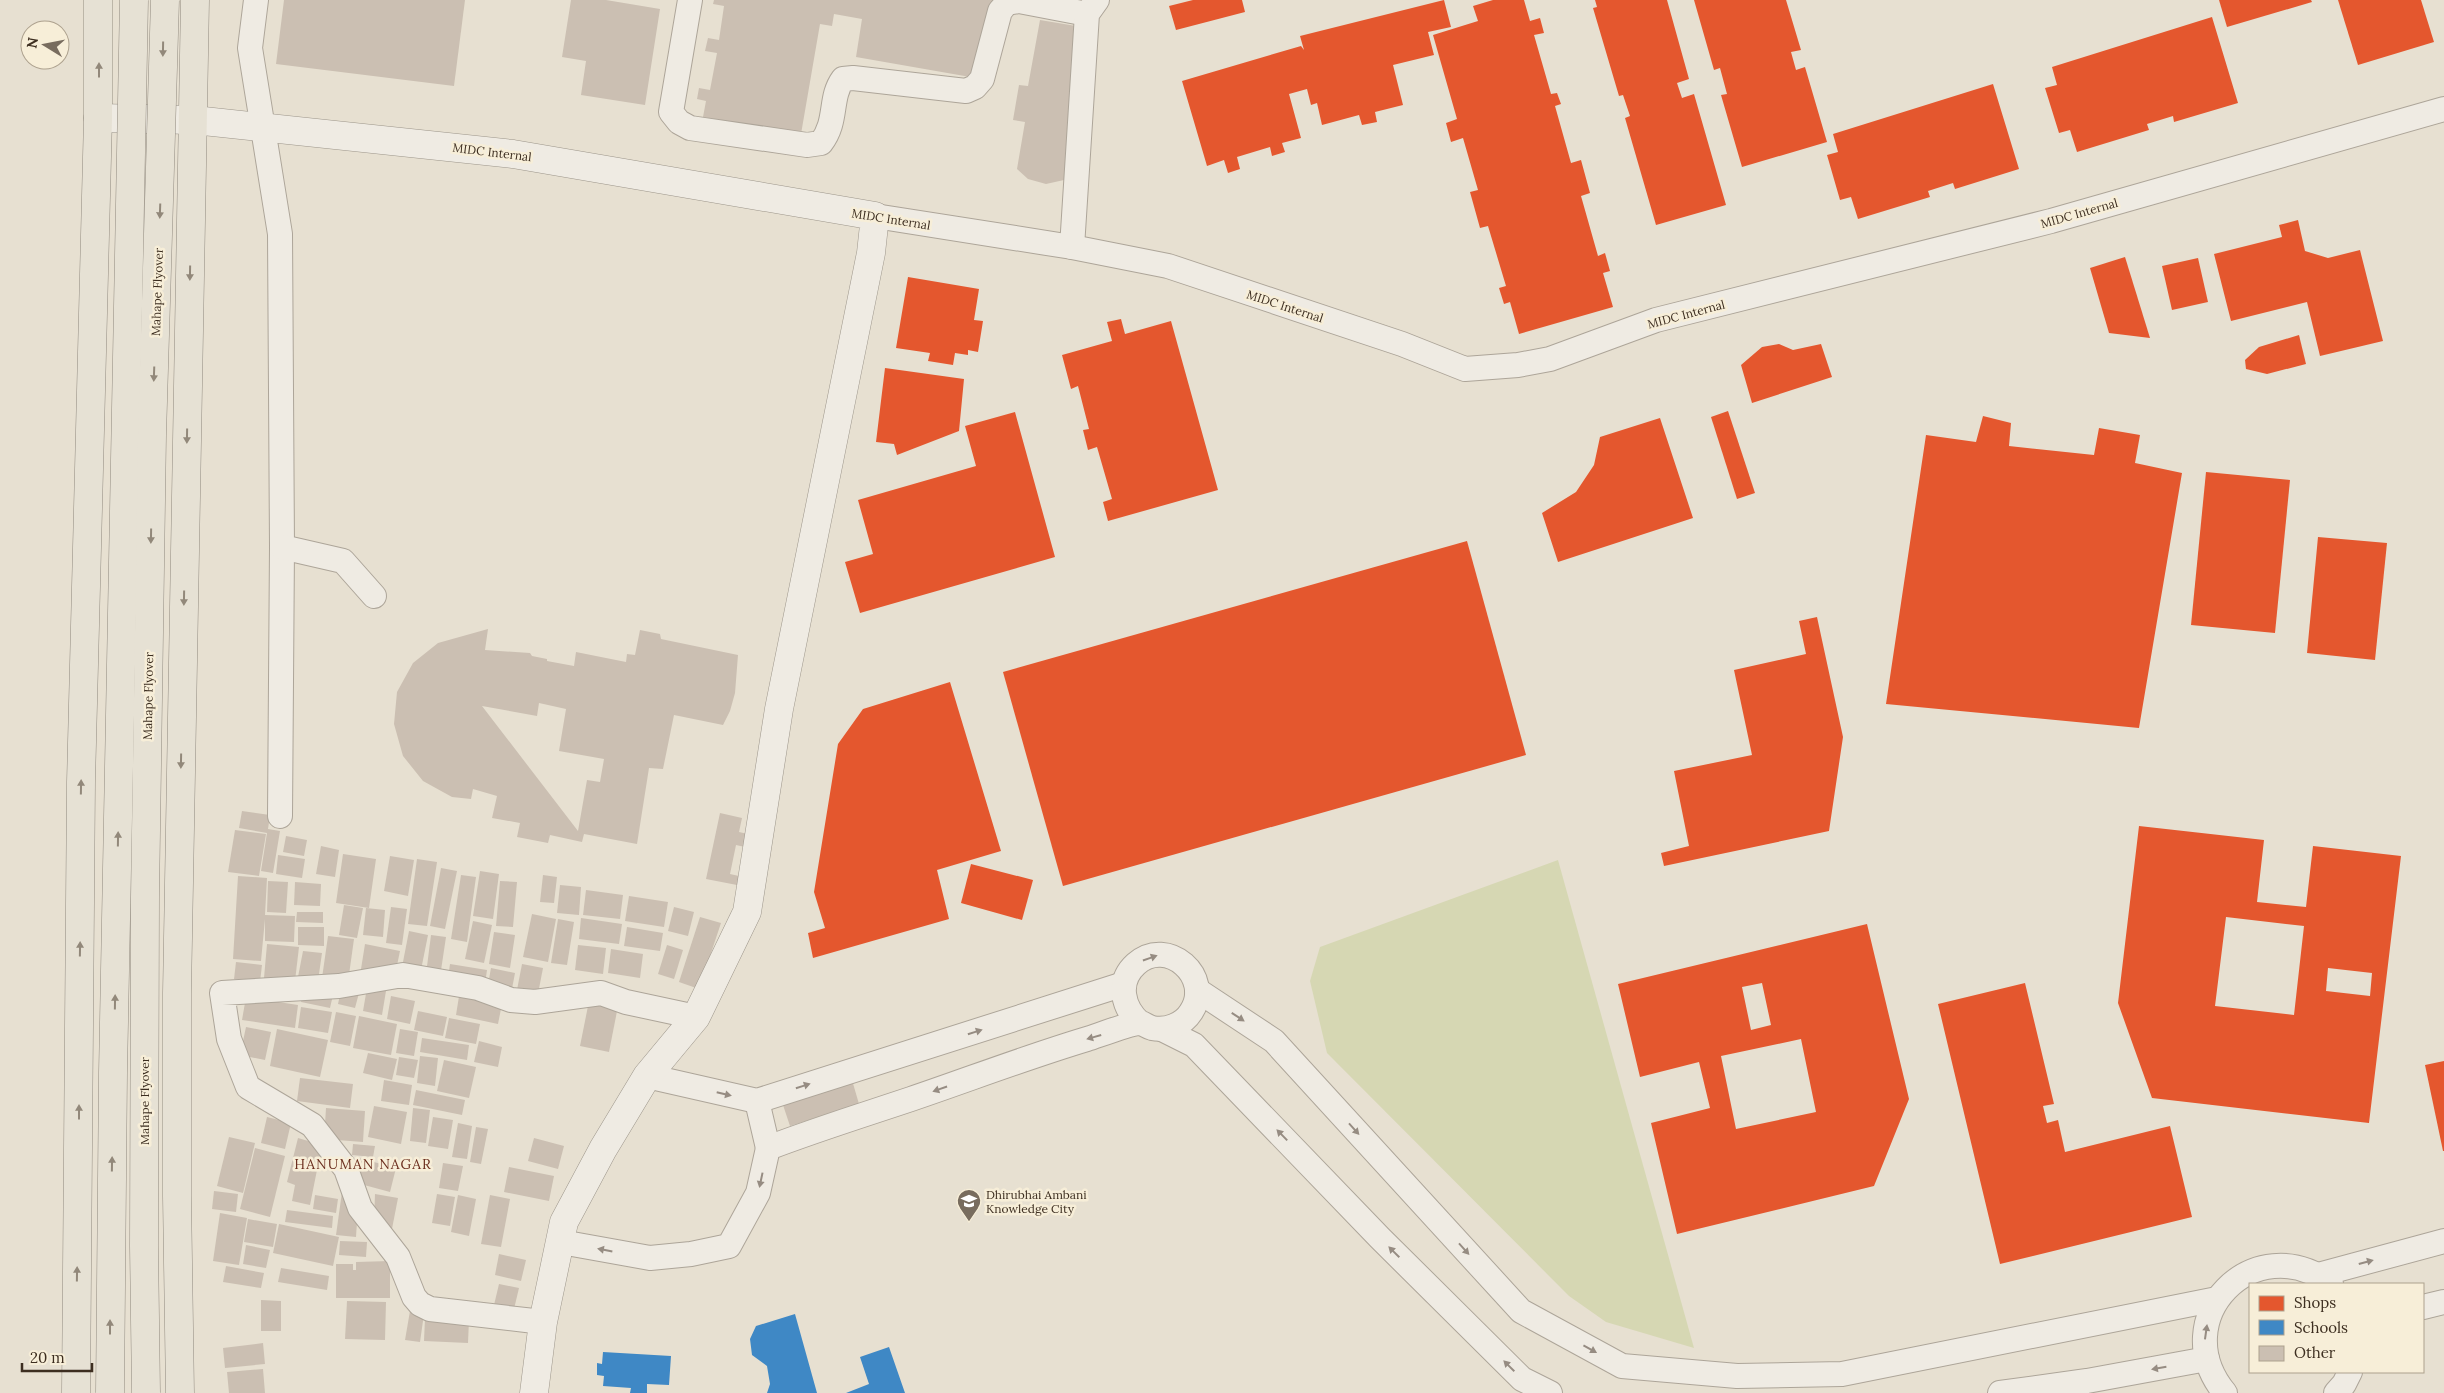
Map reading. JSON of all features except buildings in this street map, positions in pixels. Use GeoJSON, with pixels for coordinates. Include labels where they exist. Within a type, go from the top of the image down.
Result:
{"type":"FeatureCollection","features":[{"type":"Feature","properties":{"kind":"main road"},"geometry":{"type":"LineString","coordinates":[[76,1393],[81,782],[98,118],[98,0]]}},
{"type":"Feature","properties":{"kind":"main road"},"geometry":{"type":"LineString","coordinates":[[110,1393],[113,1102],[134,0]]}},
{"type":"Feature","properties":{"kind":"main road","name":"Mahape Flyover"},"geometry":{"type":"LineString","coordinates":[[146,1393],[144,1131],[146,858],[152,435],[165,0]]}},
{"type":"Feature","properties":{"kind":"main road"},"geometry":{"type":"LineString","coordinates":[[180,1393],[177,1196],[178,993],[195,0]]}},
{"type":"Feature","properties":{"kind":"street"},"geometry":{"type":"LineString","coordinates":[[256,0],[250,48],[280,234],[282,547],[280,816]]}},
{"type":"Feature","properties":{"kind":"street"},"geometry":{"type":"LineString","coordinates":[[690,0],[671,112],[679,122],[690,128],[807,145],[821,143],[830,131],[838,86],[844,79],[853,78],[966,91],[975,87],[982,79],[1000,11],[1007,3],[1019,1],[1092,7],[1072,247]]}},
{"type":"Feature","properties":{"kind":"street","name":"MIDC Internal"},"geometry":{"type":"LineString","coordinates":[[98,118],[194,120],[264,126],[513,154],[875,216],[1072,247],[1168,266],[1402,344],[1465,369],[1518,365],[1550,359],[1656,320],[2051,221],[2444,109]]}},
{"type":"Feature","properties":{"kind":"street"},"geometry":{"type":"LineString","coordinates":[[534,1393],[543,1322],[564,1222],[603,1149],[646,1076],[696,1017],[747,912],[779,709],[871,253],[875,216]]}},
{"type":"Feature","properties":{"kind":"street"},"geometry":{"type":"LineString","coordinates":[[282,547],[343,562],[374,596]]}},
{"type":"Feature","properties":{"kind":"street"},"geometry":{"type":"LineString","coordinates":[[768,1148],[826,1126],[910,1100],[1062,1046],[1151,1026],[1174,1026],[1191,1012],[1196,1002],[1197,990],[1190,969],[1181,961],[1170,956],[1158,955],[1147,957],[1136,964],[1124,984],[1126,1006],[1151,1026],[1194,1045],[1380,1238],[1522,1380],[1550,1393]]}},
{"type":"Feature","properties":{"kind":"street"},"geometry":{"type":"LineString","coordinates":[[543,1322],[430,1309],[420,1304],[414,1296],[398,1257],[360,1208],[346,1170],[312,1126],[248,1087],[229,1039],[222,993],[338,986],[402,975],[478,988],[511,1000],[534,1002],[601,993],[626,1002],[696,1017]]}},
{"type":"Feature","properties":{"kind":"street"},"geometry":{"type":"LineString","coordinates":[[646,1076],[757,1101],[1124,984]]}},
{"type":"Feature","properties":{"kind":"street"},"geometry":{"type":"LineString","coordinates":[[1197,990],[1274,1041],[1521,1311],[1622,1366],[1737,1376],[1842,1374],[2217,1300]]}},
{"type":"Feature","properties":{"kind":"street"},"geometry":{"type":"LineString","coordinates":[[561,1242],[650,1258],[691,1254],[729,1246],[758,1193],[768,1148],[757,1101]]}},
{"type":"Feature","properties":{"kind":"street"},"geometry":{"type":"LineString","coordinates":[[2225,1393],[2215,1381],[2207,1359],[2204,1339],[2208,1318],[2217,1300],[2232,1282],[2252,1270],[2267,1267],[2297,1266],[2325,1280],[2444,1241]]}},
{"type":"Feature","properties":{"kind":"street"},"geometry":{"type":"LineString","coordinates":[[2424,1307],[2444,1302]]}},
{"type":"Feature","properties":{"kind":"street"},"geometry":{"type":"LineString","coordinates":[[2000,1393],[2087,1381],[2207,1359]]}},
{"type":"Feature","properties":{"kind":"street"},"geometry":{"type":"LineString","coordinates":[[2336,1393],[2344,1384],[2350,1373]]}},
{"type":"Feature","properties":{"kind":"green space"},"geometry":{"type":"Polygon","coordinates":[[[1558,860],[1694,1348],[1606,1322],[1569,1296],[1327,1053],[1310,981],[1320,947],[1558,860]]]}},
{"type":"Feature","properties":{"kind":"place","name":"Dhirubhai Ambani Knowledge City"},"geometry":{"type":"Point","coordinates":[969,1222]}},
{"type":"Feature","properties":{"kind":"district","name":"HANUMAN NAGAR"},"geometry":{"type":"Point","coordinates":[363,1164]}}]}
